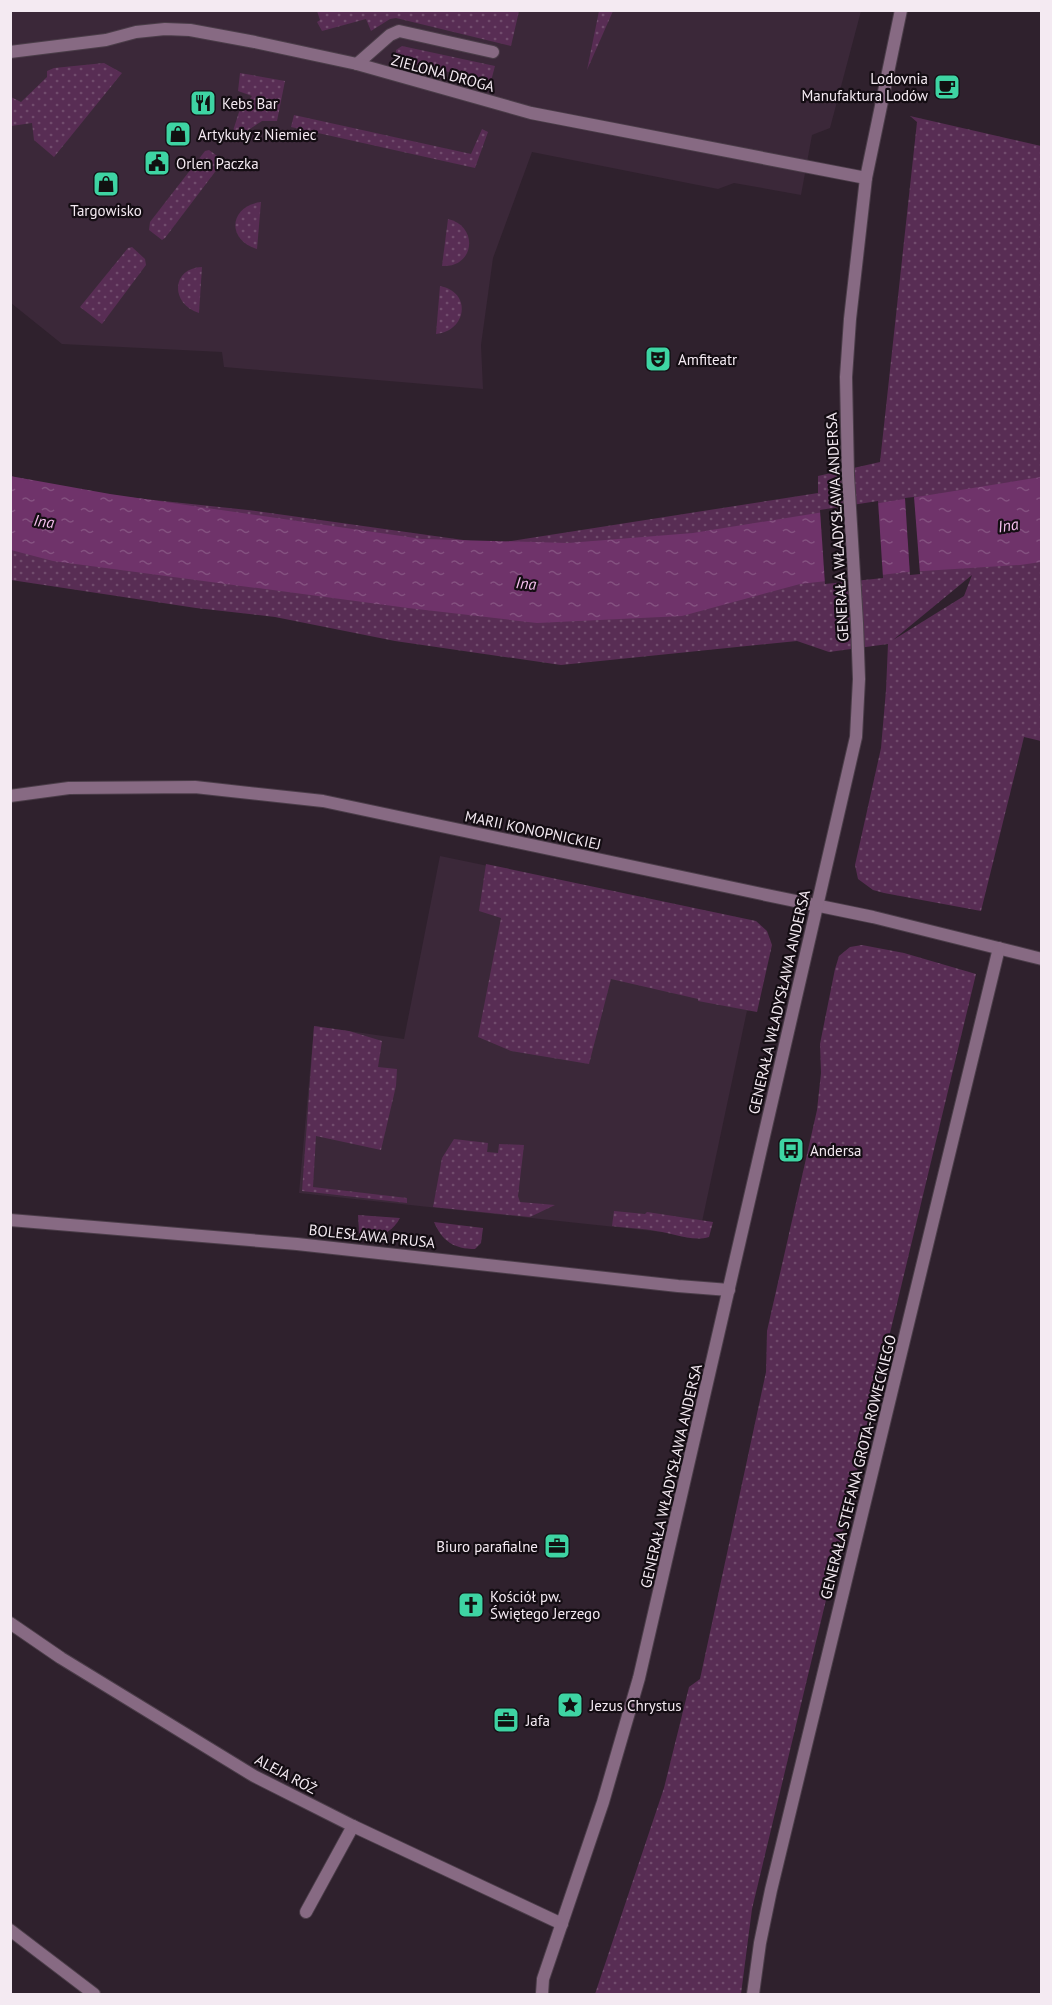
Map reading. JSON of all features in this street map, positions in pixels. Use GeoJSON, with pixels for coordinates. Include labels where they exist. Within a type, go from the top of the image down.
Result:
{"type":"FeatureCollection","features":[{"type":"Feature","properties":{"kind":"street","name":"GENERAŁA WŁADYSŁAWA ANDERSA"},"geometry":{"type":"LineString","coordinates":[[532,1995],[543,1979],[562,1924],[603,1802],[639,1678],[856,737],[859,679],[848,475],[846,377],[850,319],[866,178],[901,10]]}},
{"type":"Feature","properties":{"kind":"street","name":"ZIELONA DROGA"},"geometry":{"type":"LineString","coordinates":[[10,52],[106,40],[136,32],[165,29],[190,30],[357,64],[531,113],[866,178]]}},
{"type":"Feature","properties":{"kind":"street"},"geometry":{"type":"LineString","coordinates":[[357,64],[399,31],[493,52]]}},
{"type":"Feature","properties":{"kind":"street","name":"MARII KONOPNICKIEJ"},"geometry":{"type":"LineString","coordinates":[[10,796],[69,788],[195,787],[323,801],[818,904],[1041,959]]}},
{"type":"Feature","properties":{"kind":"street","name":"GENERAŁA STEFANA GROTA-ROWECKIEGO"},"geometry":{"type":"LineString","coordinates":[[753,1995],[760,1943],[771,1890],[999,948]]}},
{"type":"Feature","properties":{"kind":"street","name":"BOLESŁAWA PRUSA"},"geometry":{"type":"LineString","coordinates":[[10,1220],[308,1245],[729,1290]]}},
{"type":"Feature","properties":{"kind":"street","name":"ALEJA RÓŻ"},"geometry":{"type":"LineString","coordinates":[[10,1623],[61,1658],[254,1776],[353,1826],[562,1924]]}},
{"type":"Feature","properties":{"kind":"street"},"geometry":{"type":"LineString","coordinates":[[306,1912],[353,1826]]}},
{"type":"Feature","properties":{"kind":"street"},"geometry":{"type":"LineString","coordinates":[[10,1930],[94,1995]]}},
{"type":"Feature","properties":{"kind":"street","name":"GENERAŁA WŁADYSŁAWA ANDERSA"},"geometry":{"type":"LineString","coordinates":[[542,1995],[543,1979]]}},
{"type":"Feature","properties":{"kind":"shaded area"},"geometry":{"type":"Polygon","coordinates":[[[317,10],[519,11],[511,46],[396,18],[390,19],[371,31],[366,19],[322,31],[317,22],[320,20],[317,10]]]}},
{"type":"Feature","properties":{"kind":"shaded area"},"geometry":{"type":"Polygon","coordinates":[[[11,11],[861,11],[830,128],[812,135],[801,195],[734,183],[718,189],[532,152],[493,258],[481,345],[483,389],[224,367],[222,352],[62,344],[11,303],[11,11]]]}},
{"type":"Feature","properties":{"kind":"shaded area"},"geometry":{"type":"Polygon","coordinates":[[[599,11],[613,11],[587,70],[599,11]]]}},
{"type":"Feature","properties":{"kind":"shaded area"},"geometry":{"type":"Polygon","coordinates":[[[402,46],[495,66],[491,81],[403,62],[396,58],[396,50],[402,46]]]}},
{"type":"Feature","properties":{"kind":"shaded area"},"geometry":{"type":"Polygon","coordinates":[[[104,63],[122,73],[54,157],[34,140],[32,123],[11,126],[11,97],[21,102],[47,77],[47,71],[54,68],[104,63]]]}},
{"type":"Feature","properties":{"kind":"shaded area"},"geometry":{"type":"Polygon","coordinates":[[[240,73],[285,81],[277,121],[262,121],[236,138],[232,134],[239,112],[252,96],[238,91],[240,73]]]}},
{"type":"Feature","properties":{"kind":"shaded area"},"geometry":{"type":"Polygon","coordinates":[[[294,115],[471,154],[482,129],[488,132],[475,168],[291,127],[294,115]]]}},
{"type":"Feature","properties":{"kind":"shaded area"},"geometry":{"type":"Polygon","coordinates":[[[910,116],[1041,146],[1041,741],[1024,737],[981,911],[884,893],[873,890],[858,879],[855,865],[881,748],[888,644],[829,652],[797,641],[561,665],[395,641],[275,617],[196,608],[11,580],[11,476],[50,489],[248,510],[492,544],[818,493],[818,476],[880,462],[917,122],[910,116]],[[972,575],[893,640],[964,596],[972,575]]]}},
{"type":"Feature","properties":{"kind":"shaded area"},"geometry":{"type":"Polygon","coordinates":[[[209,150],[220,158],[221,164],[162,240],[149,230],[150,222],[205,151],[209,150]]]}},
{"type":"Feature","properties":{"kind":"shaded area"},"geometry":{"type":"Polygon","coordinates":[[[261,202],[257,249],[247,245],[240,238],[235,224],[237,216],[243,210],[261,202]]]}},
{"type":"Feature","properties":{"kind":"shaded area"},"geometry":{"type":"Polygon","coordinates":[[[448,219],[458,223],[465,230],[469,246],[467,254],[461,260],[453,265],[442,266],[448,219]]]}},
{"type":"Feature","properties":{"kind":"shaded area"},"geometry":{"type":"Polygon","coordinates":[[[132,247],[145,259],[146,265],[102,324],[80,307],[128,248],[132,247]]]}},
{"type":"Feature","properties":{"kind":"shaded area"},"geometry":{"type":"Polygon","coordinates":[[[202,267],[199,313],[183,302],[178,287],[184,273],[202,267]]]}},
{"type":"Feature","properties":{"kind":"shaded area"},"geometry":{"type":"Polygon","coordinates":[[[440,286],[457,296],[462,311],[454,326],[436,334],[440,286]]]}},
{"type":"Feature","properties":{"kind":"shaded area"},"geometry":{"type":"Polygon","coordinates":[[[440,856],[728,916],[758,959],[699,1236],[299,1193],[314,1026],[404,1039],[440,856]]]}},
{"type":"Feature","properties":{"kind":"shaded area"},"geometry":{"type":"Polygon","coordinates":[[[486,864],[756,921],[767,931],[772,945],[757,1012],[698,1001],[698,999],[611,979],[589,1064],[511,1051],[478,1037],[501,918],[479,911],[486,864]]]}},
{"type":"Feature","properties":{"kind":"shaded area"},"geometry":{"type":"Polygon","coordinates":[[[862,945],[904,953],[976,974],[752,1909],[741,1994],[595,1994],[664,1788],[689,1687],[700,1679],[766,1372],[767,1331],[817,1110],[821,1073],[820,1044],[835,969],[839,956],[850,947],[862,945]]]}},
{"type":"Feature","properties":{"kind":"shaded area"},"geometry":{"type":"Polygon","coordinates":[[[314,1026],[349,1031],[382,1041],[378,1067],[397,1069],[396,1086],[381,1150],[316,1136],[313,1187],[407,1198],[407,1203],[302,1191],[314,1026]]]}},
{"type":"Feature","properties":{"kind":"shaded area"},"geometry":{"type":"Polygon","coordinates":[[[454,1139],[488,1143],[487,1152],[498,1153],[499,1144],[524,1145],[518,1196],[520,1202],[555,1205],[530,1217],[433,1207],[442,1158],[454,1139]]]}},
{"type":"Feature","properties":{"kind":"shaded area"},"geometry":{"type":"Polygon","coordinates":[[[614,1211],[645,1214],[647,1212],[713,1222],[709,1237],[689,1238],[651,1230],[612,1226],[614,1211]]]}},
{"type":"Feature","properties":{"kind":"shaded area"},"geometry":{"type":"Polygon","coordinates":[[[358,1215],[400,1218],[388,1232],[371,1237],[359,1233],[358,1215]]]}},
{"type":"Feature","properties":{"kind":"shaded area"},"geometry":{"type":"Polygon","coordinates":[[[434,1222],[483,1228],[481,1243],[475,1249],[450,1243],[434,1222]]]}},
{"type":"Feature","properties":{"kind":"water","name":"Ina"},"geometry":{"type":"Polygon","coordinates":[[[10,476],[110,494],[422,539],[568,543],[693,533],[1041,477],[1041,562],[907,572],[800,584],[682,616],[537,623],[53,561],[11,550],[10,476]]]}},
{"type":"Feature","properties":{"kind":"pier"},"geometry":{"type":"Polygon","coordinates":[[[914,497],[920,574],[910,575],[905,498],[914,497]]]}},
{"type":"Feature","properties":{"kind":"pier"},"geometry":{"type":"Polygon","coordinates":[[[878,501],[883,578],[825,584],[820,510],[878,501]]]}},
{"type":"Feature","properties":{"kind":"place","name":"Lodovnia Manufaktura Lodów"},"geometry":{"type":"Point","coordinates":[947,87]}},
{"type":"Feature","properties":{"kind":"place","name":"Kebs Bar"},"geometry":{"type":"Point","coordinates":[203,103]}},
{"type":"Feature","properties":{"kind":"place","name":"Artykuły z Niemiec"},"geometry":{"type":"Point","coordinates":[178,134]}},
{"type":"Feature","properties":{"kind":"place","name":"Orlen Paczka"},"geometry":{"type":"Point","coordinates":[157,163]}},
{"type":"Feature","properties":{"kind":"place","name":"Targowisko"},"geometry":{"type":"Point","coordinates":[106,184]}},
{"type":"Feature","properties":{"kind":"place","name":"Amfiteatr"},"geometry":{"type":"Point","coordinates":[658,359]}},
{"type":"Feature","properties":{"kind":"place","name":"Andersa"},"geometry":{"type":"Point","coordinates":[791,1150]}},
{"type":"Feature","properties":{"kind":"place","name":"Biuro parafialne"},"geometry":{"type":"Point","coordinates":[557,1546]}},
{"type":"Feature","properties":{"kind":"place","name":"Kościół pw. Świętego Jerzego"},"geometry":{"type":"Point","coordinates":[471,1605]}},
{"type":"Feature","properties":{"kind":"place","name":"Jezus Chrystus"},"geometry":{"type":"Point","coordinates":[570,1705]}},
{"type":"Feature","properties":{"kind":"place","name":"Jafa"},"geometry":{"type":"Point","coordinates":[506,1720]}}]}
